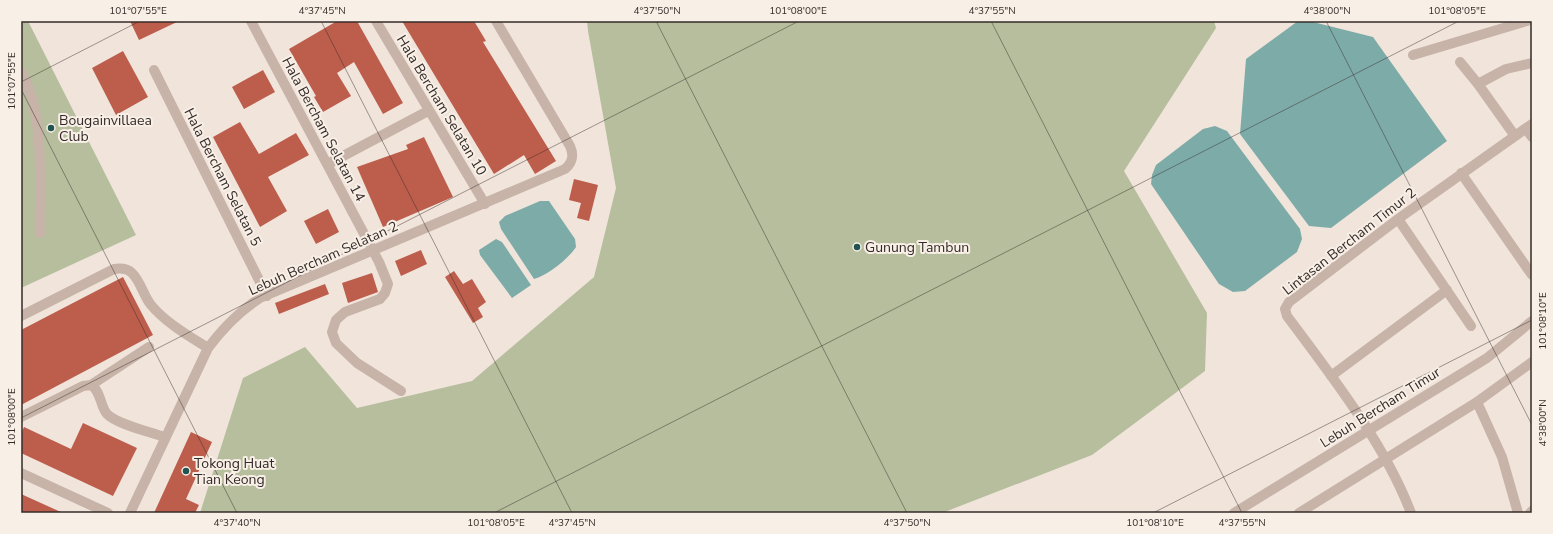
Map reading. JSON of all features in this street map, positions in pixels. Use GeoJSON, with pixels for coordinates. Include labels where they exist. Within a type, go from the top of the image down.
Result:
{"type":"FeatureCollection","features":[{"type":"Feature","properties":{"kind":"street","name":"Hala Bercham Selatan 14"},"geometry":{"type":"LineString","coordinates":[[251,21],[380,262],[388,284],[385,293],[380,299],[345,312],[336,320],[332,332],[336,343],[357,363],[401,391]]}},
{"type":"Feature","properties":{"kind":"street","name":"Hala Bercham Selatan 10"},"geometry":{"type":"LineString","coordinates":[[376,21],[428,111],[485,204]]}},
{"type":"Feature","properties":{"kind":"street","name":"Lebuh Bercham Selatan 2"},"geometry":{"type":"LineString","coordinates":[[130,513],[164,437],[208,348],[230,321],[246,307],[267,296],[373,250],[565,169],[573,159],[573,153],[570,146],[496,21]]}},
{"type":"Feature","properties":{"kind":"street"},"geometry":{"type":"LineString","coordinates":[[1413,54],[1527,21]]}},
{"type":"Feature","properties":{"kind":"street"},"geometry":{"type":"LineString","coordinates":[[1460,62],[1478,84],[1515,136]]}},
{"type":"Feature","properties":{"kind":"street"},"geometry":{"type":"LineString","coordinates":[[1478,84],[1506,69],[1532,63]]}},
{"type":"Feature","properties":{"kind":"street","name":"Hala Bercham Selatan 5"},"geometry":{"type":"LineString","coordinates":[[154,70],[267,296]]}},
{"type":"Feature","properties":{"kind":"street"},"geometry":{"type":"LineString","coordinates":[[21,71],[30,87],[38,124],[40,233]]}},
{"type":"Feature","properties":{"kind":"street"},"geometry":{"type":"LineString","coordinates":[[328,164],[428,111]]}},
{"type":"Feature","properties":{"kind":"street"},"geometry":{"type":"LineString","coordinates":[[1529,126],[1532,138]]}},
{"type":"Feature","properties":{"kind":"street","name":"Lintasan Bercham Timur 2"},"geometry":{"type":"LineString","coordinates":[[1411,513],[1393,470],[1368,431],[1287,316],[1285,312],[1286,305],[1398,219],[1529,126]]}},
{"type":"Feature","properties":{"kind":"street"},"geometry":{"type":"LineString","coordinates":[[1461,173],[1532,275]]}},
{"type":"Feature","properties":{"kind":"street"},"geometry":{"type":"LineString","coordinates":[[1398,219],[1472,326]]}},
{"type":"Feature","properties":{"kind":"street"},"geometry":{"type":"LineString","coordinates":[[21,316],[114,269],[121,268],[131,272],[138,280],[151,304],[160,315],[208,348]]}},
{"type":"Feature","properties":{"kind":"street"},"geometry":{"type":"LineString","coordinates":[[1330,376],[1447,290]]}},
{"type":"Feature","properties":{"kind":"street","name":"Lebuh Bercham Timur"},"geometry":{"type":"LineString","coordinates":[[1236,512],[1487,358],[1532,321]]}},
{"type":"Feature","properties":{"kind":"street"},"geometry":{"type":"LineString","coordinates":[[21,417],[83,386],[91,385],[149,347]]}},
{"type":"Feature","properties":{"kind":"street"},"geometry":{"type":"LineString","coordinates":[[1303,512],[1477,402],[1532,362]]}},
{"type":"Feature","properties":{"kind":"street"},"geometry":{"type":"LineString","coordinates":[[91,385],[96,390],[108,415],[113,419],[164,437]]}},
{"type":"Feature","properties":{"kind":"street"},"geometry":{"type":"LineString","coordinates":[[1477,402],[1502,457],[1518,513]]}},
{"type":"Feature","properties":{"kind":"street"},"geometry":{"type":"LineString","coordinates":[[21,473],[108,513]]}},
{"type":"Feature","properties":{"kind":"green space","name":"Bougainvillaea Club"},"geometry":{"type":"Polygon","coordinates":[[[21,21],[28,21],[136,235],[21,288],[21,21]]]}},
{"type":"Feature","properties":{"kind":"green space","name":"Gunung Tambun"},"geometry":{"type":"Polygon","coordinates":[[[587,21],[1214,21],[1216,28],[1124,171],[1207,313],[1205,371],[1092,455],[942,513],[200,513],[243,378],[305,347],[357,408],[472,381],[594,277],[616,188],[587,21]]]}},
{"type":"Feature","properties":{"kind":"water"},"geometry":{"type":"Polygon","coordinates":[[[1298,21],[1309,21],[1373,37],[1447,141],[1331,228],[1309,226],[1240,134],[1246,59],[1298,21]]]}},
{"type":"Feature","properties":{"kind":"water"},"geometry":{"type":"Polygon","coordinates":[[[1215,126],[1227,131],[1300,229],[1302,239],[1297,252],[1245,291],[1233,292],[1219,284],[1151,184],[1152,175],[1156,165],[1203,129],[1215,126]]]}},
{"type":"Feature","properties":{"kind":"water"},"geometry":{"type":"Polygon","coordinates":[[[540,201],[549,201],[575,239],[576,247],[557,266],[534,279],[501,229],[499,222],[505,216],[540,201]]]}},
{"type":"Feature","properties":{"kind":"water"},"geometry":{"type":"Polygon","coordinates":[[[496,239],[502,242],[531,285],[512,298],[480,255],[479,250],[496,239]]]}},
{"type":"Feature","properties":{"kind":"building"},"geometry":{"type":"Polygon","coordinates":[[[130,21],[179,21],[139,40],[130,21]]]}},
{"type":"Feature","properties":{"kind":"building"},"geometry":{"type":"Polygon","coordinates":[[[337,21],[357,21],[403,103],[383,114],[354,62],[337,73],[351,96],[323,112],[314,97],[316,96],[289,49],[337,21]]]}},
{"type":"Feature","properties":{"kind":"building"},"geometry":{"type":"Polygon","coordinates":[[[402,21],[474,21],[486,41],[483,42],[556,161],[535,174],[524,155],[494,174],[402,21]]]}},
{"type":"Feature","properties":{"kind":"building"},"geometry":{"type":"Polygon","coordinates":[[[123,51],[148,97],[116,115],[92,68],[123,51]]]}},
{"type":"Feature","properties":{"kind":"building"},"geometry":{"type":"Polygon","coordinates":[[[263,70],[275,92],[244,109],[232,87],[263,70]]]}},
{"type":"Feature","properties":{"kind":"building"},"geometry":{"type":"Polygon","coordinates":[[[240,122],[259,154],[296,133],[309,155],[268,177],[287,211],[260,227],[213,137],[240,122]]]}},
{"type":"Feature","properties":{"kind":"building"},"geometry":{"type":"Polygon","coordinates":[[[424,137],[453,197],[383,227],[357,167],[408,149],[406,145],[424,137]]]}},
{"type":"Feature","properties":{"kind":"building"},"geometry":{"type":"Polygon","coordinates":[[[574,179],[598,185],[589,221],[577,218],[581,203],[569,200],[574,179]]]}},
{"type":"Feature","properties":{"kind":"building"},"geometry":{"type":"Polygon","coordinates":[[[328,209],[339,232],[316,244],[304,221],[328,209]]]}},
{"type":"Feature","properties":{"kind":"building"},"geometry":{"type":"Polygon","coordinates":[[[421,250],[427,264],[401,276],[395,261],[421,250]]]}},
{"type":"Feature","properties":{"kind":"building"},"geometry":{"type":"Polygon","coordinates":[[[454,271],[463,284],[472,279],[486,302],[478,308],[483,317],[473,323],[445,277],[454,271]]]}},
{"type":"Feature","properties":{"kind":"building"},"geometry":{"type":"Polygon","coordinates":[[[372,273],[378,292],[348,303],[342,283],[372,273]]]}},
{"type":"Feature","properties":{"kind":"building"},"geometry":{"type":"Polygon","coordinates":[[[123,277],[153,335],[21,405],[21,330],[123,277]]]}},
{"type":"Feature","properties":{"kind":"building"},"geometry":{"type":"Polygon","coordinates":[[[325,284],[329,294],[279,314],[275,303],[325,284]]]}},
{"type":"Feature","properties":{"kind":"building"},"geometry":{"type":"Polygon","coordinates":[[[83,423],[137,448],[113,496],[21,453],[21,434],[24,427],[71,449],[83,423]]]}},
{"type":"Feature","properties":{"kind":"building","name":"Tokong Huat Tian Keong"},"geometry":{"type":"Polygon","coordinates":[[[191,432],[212,442],[186,499],[199,505],[195,513],[154,513],[191,432]]]}},
{"type":"Feature","properties":{"kind":"building"},"geometry":{"type":"Polygon","coordinates":[[[21,494],[63,513],[21,513],[21,494]]]}},
{"type":"Feature","properties":{"kind":"place","name":"Bougainvillaea Club"},"geometry":{"type":"Point","coordinates":[51,128]}},
{"type":"Feature","properties":{"kind":"place","name":"Gunung Tambun"},"geometry":{"type":"Point","coordinates":[857,247]}},
{"type":"Feature","properties":{"kind":"place","name":"Tokong Huat Tian Keong"},"geometry":{"type":"Point","coordinates":[186,471]}}]}
